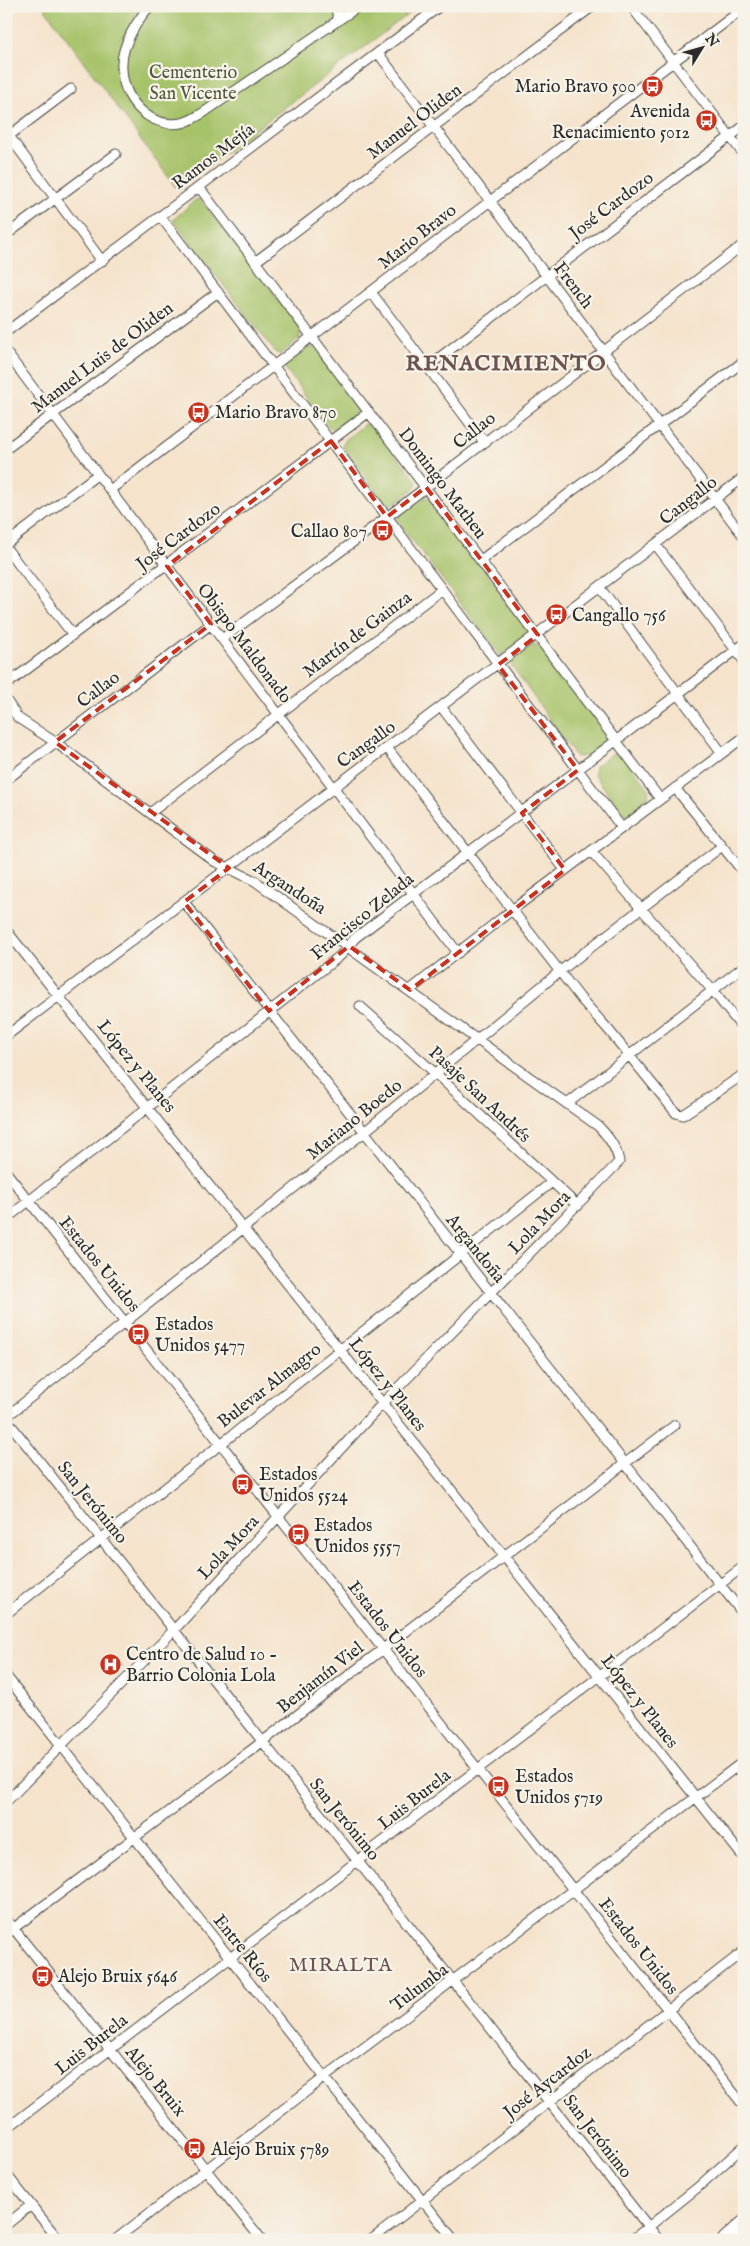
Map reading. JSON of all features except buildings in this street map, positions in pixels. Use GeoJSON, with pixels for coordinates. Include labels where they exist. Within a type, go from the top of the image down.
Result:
{"type":"FeatureCollection","features":[{"type":"Feature","properties":{"kind":"highway"},"geometry":{"type":"LineString","coordinates":[[726,2240],[744,2224]]}},
{"type":"Feature","properties":{"kind":"street"},"geometry":{"type":"LineString","coordinates":[[150,6],[141,18],[125,50],[122,65],[123,80],[131,98],[143,114],[172,124],[189,121],[203,113],[359,6]]}},
{"type":"Feature","properties":{"kind":"street"},"geometry":{"type":"LineString","coordinates":[[336,6],[338,21]]}},
{"type":"Feature","properties":{"kind":"street","name":"Ramos Mejía"},"geometry":{"type":"LineString","coordinates":[[6,332],[440,6]]}},
{"type":"Feature","properties":{"kind":"street","name":"Manuel Oliden"},"geometry":{"type":"LineString","coordinates":[[255,262],[593,6]]}},
{"type":"Feature","properties":{"kind":"street"},"geometry":{"type":"LineString","coordinates":[[631,6],[744,155]]}},
{"type":"Feature","properties":{"kind":"street","name":"Mario Bravo"},"geometry":{"type":"LineString","coordinates":[[110,490],[744,8]]}},
{"type":"Feature","properties":{"kind":"street","name":"French"},"geometry":{"type":"LineString","coordinates":[[378,53],[744,538]]}},
{"type":"Feature","properties":{"kind":"street"},"geometry":{"type":"LineString","coordinates":[[71,90],[8,137],[102,261]]}},
{"type":"Feature","properties":{"kind":"street","name":"José Cardozo"},"geometry":{"type":"LineString","coordinates":[[427,367],[546,274],[744,126]]}},
{"type":"Feature","properties":{"kind":"street"},"geometry":{"type":"LineString","coordinates":[[6,235],[116,154]]}},
{"type":"Feature","properties":{"kind":"street","name":"Domingo Matheu"},"geometry":{"type":"LineString","coordinates":[[198,187],[660,799]]}},
{"type":"Feature","properties":{"kind":"street"},"geometry":{"type":"LineString","coordinates":[[161,217],[622,828]]}},
{"type":"Feature","properties":{"kind":"street","name":"Callao"},"geometry":{"type":"LineString","coordinates":[[222,639],[387,517],[602,350],[744,244]]}},
{"type":"Feature","properties":{"kind":"street","name":"Manuel Luis de Oliden"},"geometry":{"type":"LineString","coordinates":[[6,449],[218,292]]}},
{"type":"Feature","properties":{"kind":"street"},"geometry":{"type":"LineString","coordinates":[[371,292],[484,442]]}},
{"type":"Feature","properties":{"kind":"street","name":"Obispo Maldonado"},"geometry":{"type":"LineString","coordinates":[[6,352],[458,953]]}},
{"type":"Feature","properties":{"kind":"street"},"geometry":{"type":"LineString","coordinates":[[481,560],[744,361]]}},
{"type":"Feature","properties":{"kind":"street","name":"José Cardozo"},"geometry":{"type":"LineString","coordinates":[[6,685],[167,566],[369,412]]}},
{"type":"Feature","properties":{"kind":"street"},"geometry":{"type":"LineString","coordinates":[[6,544],[98,474]]}},
{"type":"Feature","properties":{"kind":"street","name":"Cangallo"},"geometry":{"type":"LineString","coordinates":[[6,1036],[388,749],[744,477]]}},
{"type":"Feature","properties":{"kind":"street"},"geometry":{"type":"LineString","coordinates":[[656,545],[744,661]]}},
{"type":"Feature","properties":{"kind":"street"},"geometry":{"type":"LineString","coordinates":[[6,548],[73,635]]}},
{"type":"Feature","properties":{"kind":"street"},"geometry":{"type":"LineString","coordinates":[[600,588],[722,753]]}},
{"type":"Feature","properties":{"kind":"street","name":"Martín de Gainza"},"geometry":{"type":"LineString","coordinates":[[150,813],[278,713],[441,590]]}},
{"type":"Feature","properties":{"kind":"street","name":"Callao"},"geometry":{"type":"LineString","coordinates":[[6,780],[211,624]]}},
{"type":"Feature","properties":{"kind":"street","name":"Francisco Zelada"},"geometry":{"type":"LineString","coordinates":[[6,1219],[341,955],[355,938],[744,644]]}},
{"type":"Feature","properties":{"kind":"street","name":"Argandoña"},"geometry":{"type":"LineString","coordinates":[[6,700],[18,718],[55,742],[214,861],[255,881],[349,946],[598,1126],[608,1136],[618,1155],[619,1162]]}},
{"type":"Feature","properties":{"kind":"street"},"geometry":{"type":"LineString","coordinates":[[442,708],[565,870]]}},
{"type":"Feature","properties":{"kind":"street"},"geometry":{"type":"LineString","coordinates":[[6,709],[18,718]]}},
{"type":"Feature","properties":{"kind":"street"},"geometry":{"type":"LineString","coordinates":[[410,990],[512,910],[744,737]]}},
{"type":"Feature","properties":{"kind":"street"},"geometry":{"type":"LineString","coordinates":[[388,749],[559,972],[679,1115],[683,1115],[744,1074]]}},
{"type":"Feature","properties":{"kind":"street"},"geometry":{"type":"LineString","coordinates":[[675,788],[744,873]]}},
{"type":"Feature","properties":{"kind":"street","name":"Mariano Boedo"},"geometry":{"type":"LineString","coordinates":[[6,1418],[363,1133],[559,972],[722,846]]}},
{"type":"Feature","properties":{"kind":"street"},"geometry":{"type":"LineString","coordinates":[[591,851],[713,991],[744,1030]]}},
{"type":"Feature","properties":{"kind":"street","name":"Argandoña"},"geometry":{"type":"LineString","coordinates":[[184,902],[363,1133],[744,1615]]}},
{"type":"Feature","properties":{"kind":"street","name":"López y Planes"},"geometry":{"type":"LineString","coordinates":[[6,930],[149,1107],[382,1404],[744,1858]]}},
{"type":"Feature","properties":{"kind":"street"},"geometry":{"type":"LineString","coordinates":[[567,1104],[744,966]]}},
{"type":"Feature","properties":{"kind":"street","name":"Pasaje San Andrés"},"geometry":{"type":"LineString","coordinates":[[360,1006],[578,1206]]}},
{"type":"Feature","properties":{"kind":"street","name":"Lola Mora"},"geometry":{"type":"LineString","coordinates":[[6,1802],[62,1747],[174,1630],[382,1404],[492,1294],[619,1162]]}},
{"type":"Feature","properties":{"kind":"street","name":"Estados Unidos"},"geometry":{"type":"LineString","coordinates":[[6,1172],[744,2106]]}},
{"type":"Feature","properties":{"kind":"street","name":"Bulevar Almagro"},"geometry":{"type":"LineString","coordinates":[[6,1614],[552,1182]]}},
{"type":"Feature","properties":{"kind":"street","name":"San Jerónimo"},"geometry":{"type":"LineString","coordinates":[[6,1418],[659,2240]]}},
{"type":"Feature","properties":{"kind":"street","name":"Benjamín Viel"},"geometry":{"type":"LineString","coordinates":[[10,1931],[262,1742],[675,1425]]}},
{"type":"Feature","properties":{"kind":"street","name":"Luis Burela"},"geometry":{"type":"LineString","coordinates":[[6,2129],[230,1957],[359,1862],[744,1566]]}},
{"type":"Feature","properties":{"kind":"street","name":"Entre Ríos"},"geometry":{"type":"LineString","coordinates":[[6,1676],[454,2240]]}},
{"type":"Feature","properties":{"kind":"street","name":"Tulumba"},"geometry":{"type":"LineString","coordinates":[[115,2240],[326,2077],[744,1761]]}},
{"type":"Feature","properties":{"kind":"street","name":"Alejo Bruix"},"geometry":{"type":"LineString","coordinates":[[6,1918],[10,1931],[110,2049],[262,2240]]}},
{"type":"Feature","properties":{"kind":"street","name":"José Aycardoz"},"geometry":{"type":"LineString","coordinates":[[371,2240],[744,1951]]}},
{"type":"Feature","properties":{"kind":"street"},"geometry":{"type":"LineString","coordinates":[[632,2240],[698,2188],[744,2146]]}},
{"type":"Feature","properties":{"kind":"street"},"geometry":{"type":"LineString","coordinates":[[6,2174],[59,2240]]}},
{"type":"Feature","properties":{"kind":"street"},"geometry":{"type":"LineString","coordinates":[[6,2225],[31,2205]]}},
{"type":"Feature","properties":{"kind":"highlighted area"},"geometry":{"type":"Polygon","coordinates":[[[331,441],[387,517],[426,487],[538,635],[498,665],[578,770],[522,813],[565,870],[410,990],[349,946],[269,1011],[184,902],[229,868],[55,742],[211,624],[167,566],[331,441]]]}},
{"type":"Feature","properties":{"kind":"green space","name":"Cementerio San Vicente"},"geometry":{"type":"Polygon","coordinates":[[[43,6],[419,6],[177,189],[43,6]]]}},
{"type":"Feature","properties":{"kind":"green space"},"geometry":{"type":"Polygon","coordinates":[[[200,199],[300,327],[300,338],[281,354],[276,353],[173,220],[195,200],[200,199]]]}},
{"type":"Feature","properties":{"kind":"green space"},"geometry":{"type":"Polygon","coordinates":[[[310,346],[316,348],[356,405],[358,412],[334,430],[330,429],[285,368],[286,363],[310,346]]]}},
{"type":"Feature","properties":{"kind":"green space"},"geometry":{"type":"Polygon","coordinates":[[[366,423],[370,423],[417,481],[415,488],[392,505],[386,505],[342,446],[344,441],[366,423]]]}},
{"type":"Feature","properties":{"kind":"green space"},"geometry":{"type":"Polygon","coordinates":[[[425,497],[429,498],[530,628],[528,636],[501,656],[402,527],[398,519],[399,514],[425,497]]]}},
{"type":"Feature","properties":{"kind":"green space"},"geometry":{"type":"Polygon","coordinates":[[[531,646],[539,646],[544,649],[606,733],[605,741],[587,756],[576,757],[512,666],[512,661],[531,646]]]}},
{"type":"Feature","properties":{"kind":"green space"},"geometry":{"type":"Polygon","coordinates":[[[616,751],[621,753],[649,789],[648,799],[630,816],[623,814],[594,774],[595,766],[616,751]]]}},
{"type":"Feature","properties":{"kind":"place","name":"Mario Bravo 500"},"geometry":{"type":"Point","coordinates":[652,86]}},
{"type":"Feature","properties":{"kind":"place","name":"Avenida Renacimiento 5012"},"geometry":{"type":"Point","coordinates":[706,121]}},
{"type":"Feature","properties":{"kind":"place","name":"Mario Bravo 870"},"geometry":{"type":"Point","coordinates":[199,412]}},
{"type":"Feature","properties":{"kind":"place","name":"Callao 807"},"geometry":{"type":"Point","coordinates":[383,531]}},
{"type":"Feature","properties":{"kind":"place","name":"Cangallo 756"},"geometry":{"type":"Point","coordinates":[556,615]}},
{"type":"Feature","properties":{"kind":"place","name":"Estados Unidos 5477"},"geometry":{"type":"Point","coordinates":[139,1334]}},
{"type":"Feature","properties":{"kind":"place","name":"Estados Unidos 5524"},"geometry":{"type":"Point","coordinates":[243,1484]}},
{"type":"Feature","properties":{"kind":"place","name":"Estados Unidos 5557"},"geometry":{"type":"Point","coordinates":[298,1535]}},
{"type":"Feature","properties":{"kind":"place","name":"Centro de Salud 10 - Barrio Colonia Lola"},"geometry":{"type":"Point","coordinates":[110,1664]}},
{"type":"Feature","properties":{"kind":"place","name":"Estados Unidos 5719"},"geometry":{"type":"Point","coordinates":[499,1786]}},
{"type":"Feature","properties":{"kind":"place","name":"Alejo Bruix 5646"},"geometry":{"type":"Point","coordinates":[42,1976]}},
{"type":"Feature","properties":{"kind":"place","name":"Alejo Bruix 5789"},"geometry":{"type":"Point","coordinates":[195,2149]}},
{"type":"Feature","properties":{"kind":"district","name":"RENACIMIENTO"},"geometry":{"type":"Point","coordinates":[506,362]}},
{"type":"Feature","properties":{"kind":"district","name":"MIRALTA"},"geometry":{"type":"Point","coordinates":[341,1964]}}]}
